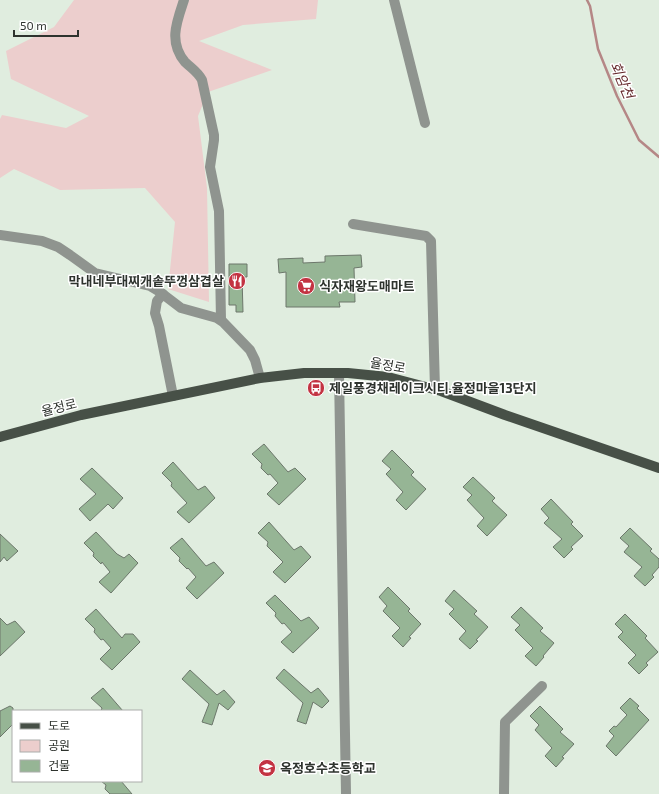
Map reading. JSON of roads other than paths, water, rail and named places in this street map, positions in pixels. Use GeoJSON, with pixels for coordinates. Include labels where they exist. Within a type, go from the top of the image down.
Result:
{"type":"FeatureCollection","features":[{"type":"Feature","properties":{"kind":"main road","name":"율정로"},"geometry":{"type":"LineString","coordinates":[[0,437],[82,415],[260,378],[304,372],[368,374],[388,377],[435,389],[505,415],[659,468]]}},
{"type":"Feature","properties":{"kind":"street"},"geometry":{"type":"LineString","coordinates":[[184,0],[174,37],[180,55],[202,80],[214,135],[210,167],[219,211],[221,320]]}},
{"type":"Feature","properties":{"kind":"street"},"geometry":{"type":"LineString","coordinates":[[394,0],[425,123]]}},
{"type":"Feature","properties":{"kind":"street"},"geometry":{"type":"LineString","coordinates":[[353,224],[426,236],[431,241],[435,389]]}},
{"type":"Feature","properties":{"kind":"street"},"geometry":{"type":"LineString","coordinates":[[0,235],[42,241],[58,247],[95,273],[150,286],[181,308],[221,320],[250,350],[255,360],[260,378]]}},
{"type":"Feature","properties":{"kind":"street"},"geometry":{"type":"LineString","coordinates":[[163,294],[157,301],[155,313],[173,396]]}},
{"type":"Feature","properties":{"kind":"street"},"geometry":{"type":"LineString","coordinates":[[339,373],[346,794]]}},
{"type":"Feature","properties":{"kind":"street"},"geometry":{"type":"LineString","coordinates":[[504,794],[505,722],[542,686]]}},
{"type":"Feature","properties":{"kind":"waterway","name":"회암천"},"geometry":{"type":"LineString","coordinates":[[587,0],[590,6],[598,49],[617,96],[639,140],[659,157]]}},
{"type":"Feature","properties":{"kind":"place","name":"막내네부대찌개솥뚜껑삼겹살"},"geometry":{"type":"Point","coordinates":[237,281]}},
{"type":"Feature","properties":{"kind":"place","name":"식자재왕도매마트"},"geometry":{"type":"Point","coordinates":[306,286]}},
{"type":"Feature","properties":{"kind":"place","name":"제일풍경채레이크시티.율정마을13단지"},"geometry":{"type":"Point","coordinates":[316,388]}},
{"type":"Feature","properties":{"kind":"place","name":"옥정호수초등학교"},"geometry":{"type":"Point","coordinates":[267,768]}}]}
